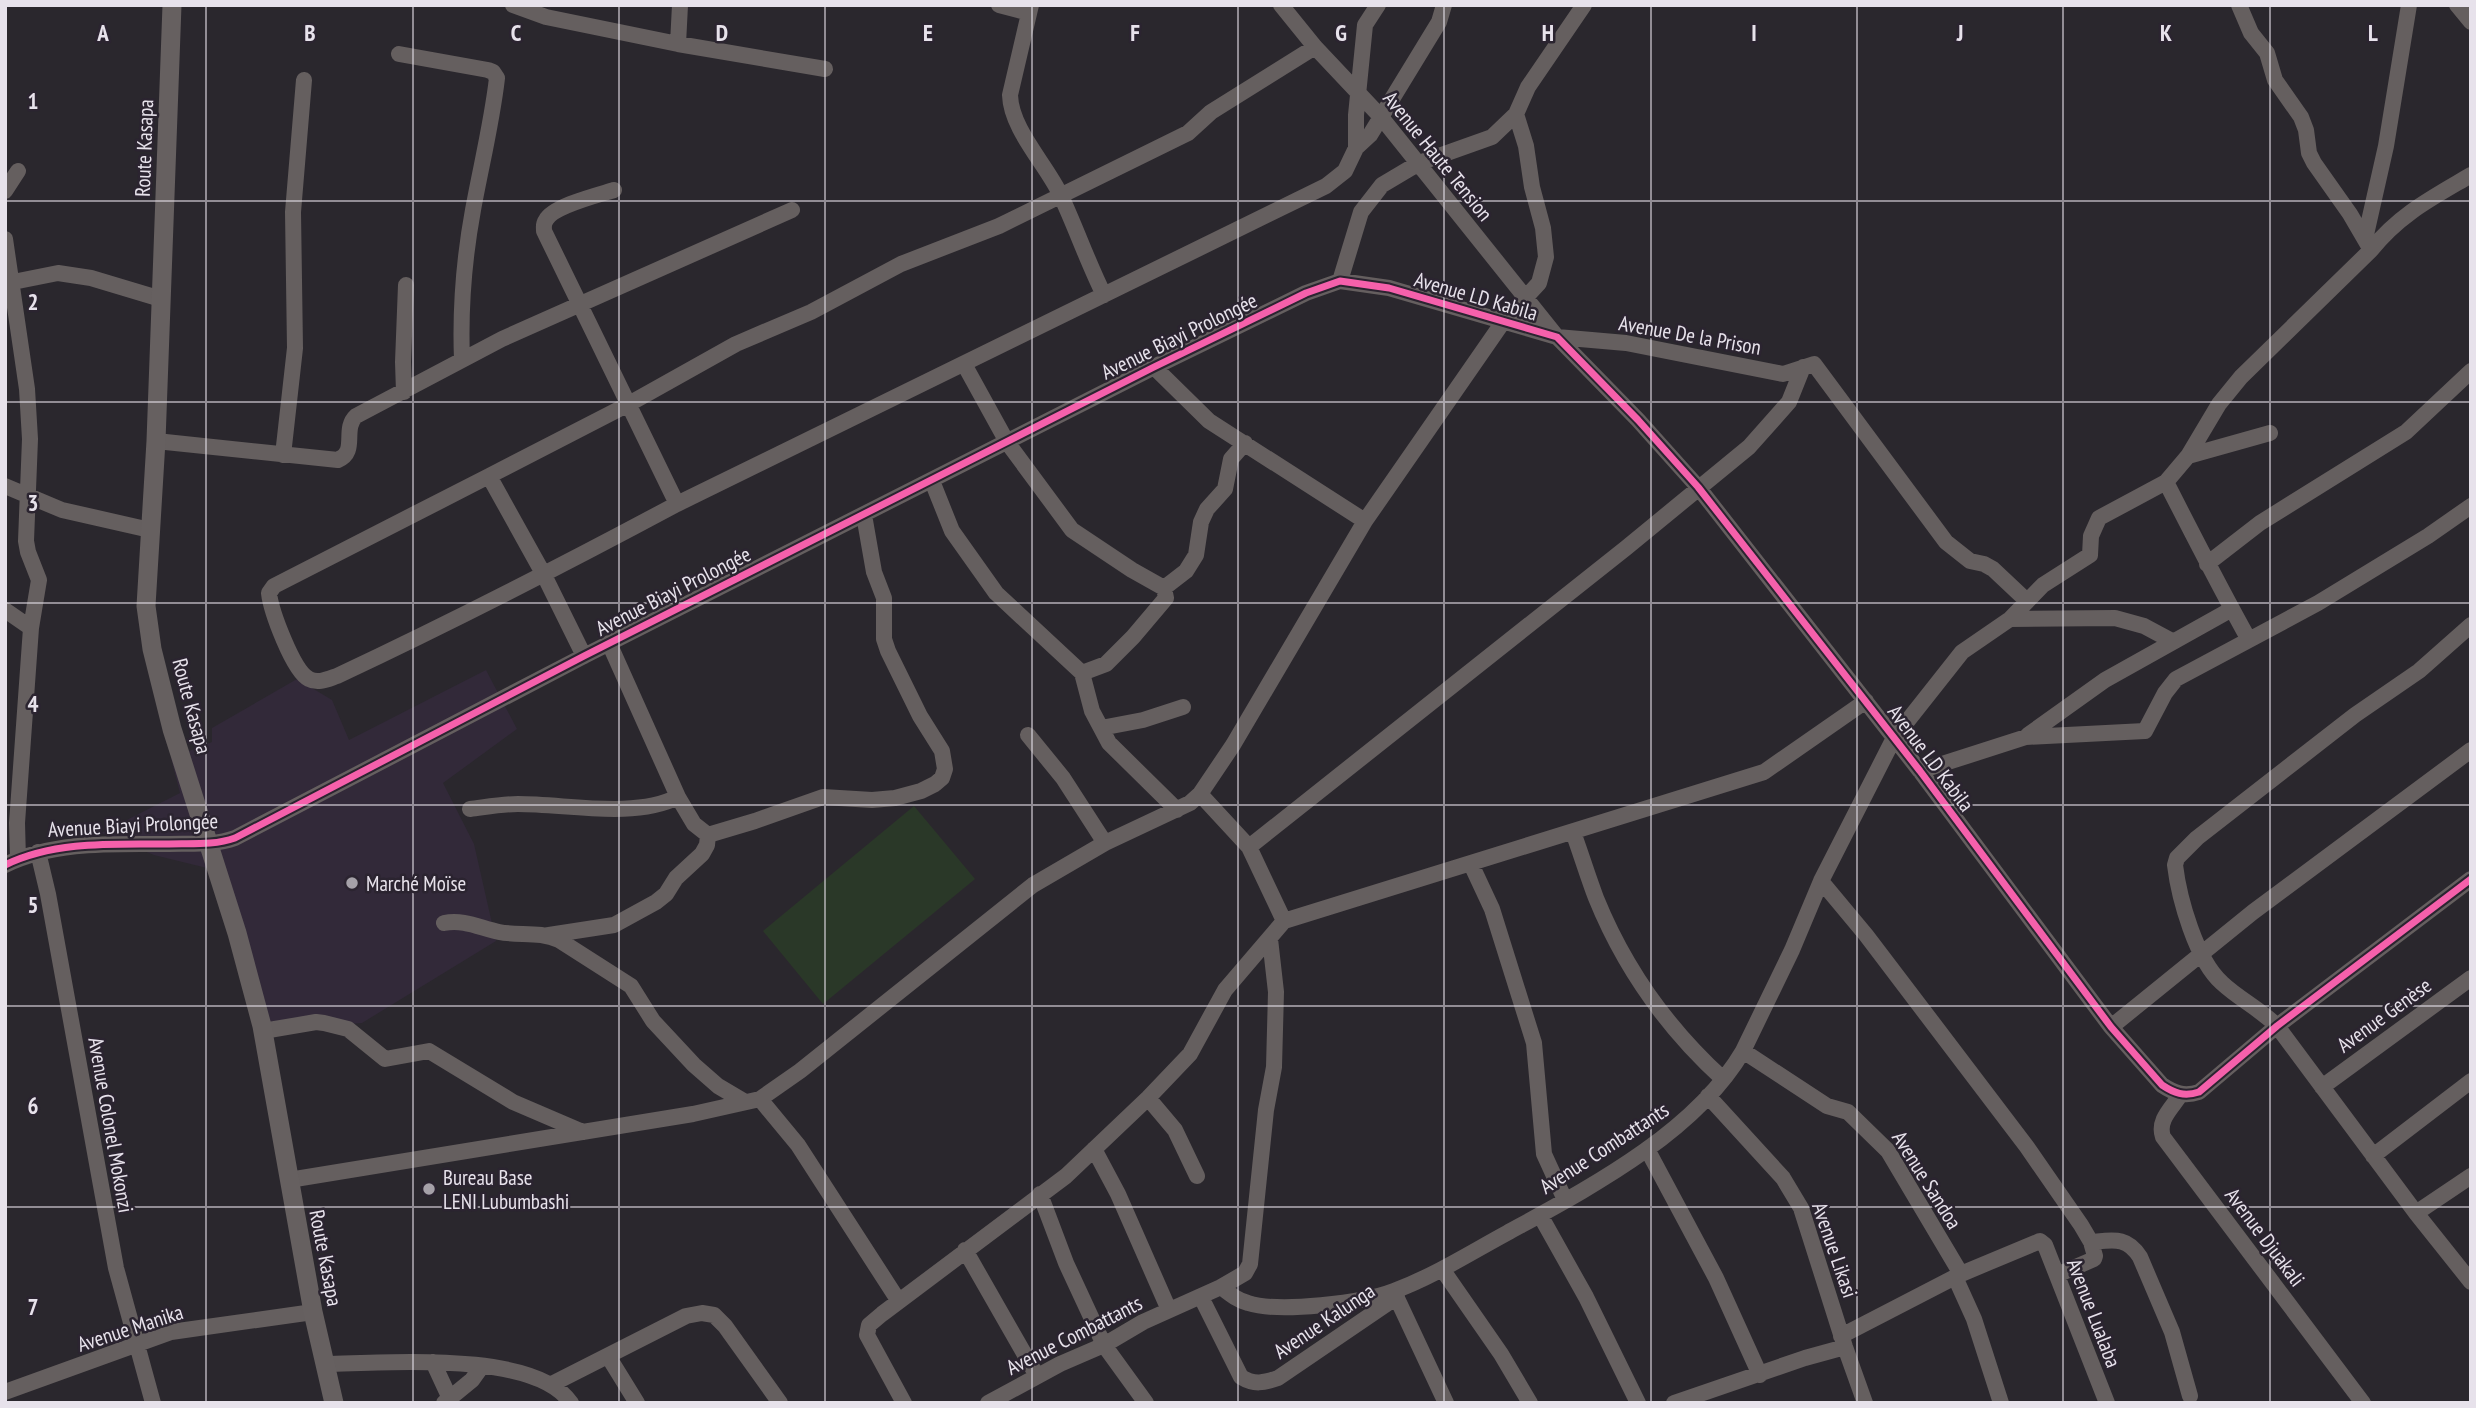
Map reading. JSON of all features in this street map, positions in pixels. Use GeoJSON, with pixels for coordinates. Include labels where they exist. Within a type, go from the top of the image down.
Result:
{"type":"FeatureCollection","features":[{"type":"Feature","properties":{"kind":"main road","name":"Route Kasapa"},"geometry":{"type":"LineString","coordinates":[[172,5],[156,441],[146,606],[152,649],[172,729],[237,933],[262,1031],[313,1312],[334,1403]]}},
{"type":"Feature","properties":{"kind":"street"},"geometry":{"type":"LineString","coordinates":[[513,5],[546,17],[678,44],[825,69]]}},
{"type":"Feature","properties":{"kind":"street"},"geometry":{"type":"LineString","coordinates":[[678,44],[680,5]]}},
{"type":"Feature","properties":{"kind":"street"},"geometry":{"type":"LineString","coordinates":[[999,5],[1030,9],[1010,96],[1011,105],[1026,136],[1061,194],[1104,295]]}},
{"type":"Feature","properties":{"kind":"street","name":"Avenue Haute Tension"},"geometry":{"type":"LineString","coordinates":[[1281,5],[1315,47],[1381,117],[1557,337]]}},
{"type":"Feature","properties":{"kind":"street"},"geometry":{"type":"LineString","coordinates":[[1356,148],[1365,25],[1378,5]]}},
{"type":"Feature","properties":{"kind":"street"},"geometry":{"type":"LineString","coordinates":[[1315,47],[1211,112],[1188,133],[999,226],[901,264],[811,312],[736,344],[627,405],[274,586],[269,593],[270,604],[301,673],[310,680],[329,679],[1326,186],[1345,171],[1356,148],[1370,135],[1439,22],[1444,5]]}},
{"type":"Feature","properties":{"kind":"street"},"geometry":{"type":"LineString","coordinates":[[1340,281],[1361,212],[1382,185],[1419,163],[1492,137],[1516,114],[1528,87],[1584,5]]}},
{"type":"Feature","properties":{"kind":"street"},"geometry":{"type":"LineString","coordinates":[[2239,5],[2248,27],[2267,53],[2276,80],[2301,117],[2314,163],[2368,245]]}},
{"type":"Feature","properties":{"kind":"street"},"geometry":{"type":"LineString","coordinates":[[2368,245],[2409,5]]}},
{"type":"Feature","properties":{"kind":"street"},"geometry":{"type":"LineString","coordinates":[[2457,5],[2471,22]]}},
{"type":"Feature","properties":{"kind":"street"},"geometry":{"type":"LineString","coordinates":[[399,54],[488,70],[497,78],[466,257],[461,326],[462,359]]}},
{"type":"Feature","properties":{"kind":"street"},"geometry":{"type":"LineString","coordinates":[[283,456],[295,348],[293,212],[304,80]]}},
{"type":"Feature","properties":{"kind":"street"},"geometry":{"type":"LineString","coordinates":[[289,1180],[692,1114],[753,1100],[800,1071],[1033,885],[1105,843],[1177,810],[1200,793],[1233,745],[1365,521],[1503,322],[1539,283],[1546,257],[1543,228],[1516,114]]}},
{"type":"Feature","properties":{"kind":"street"},"geometry":{"type":"LineString","coordinates":[[5,191],[18,171]]}},
{"type":"Feature","properties":{"kind":"street"},"geometry":{"type":"LineString","coordinates":[[2249,640],[2166,482],[2188,456],[2219,404],[2241,377],[2368,245],[2410,211],[2471,175]]}},
{"type":"Feature","properties":{"kind":"street"},"geometry":{"type":"LineString","coordinates":[[614,190],[558,209],[547,217],[544,223],[550,243],[677,505]]}},
{"type":"Feature","properties":{"kind":"street"},"geometry":{"type":"LineString","coordinates":[[156,441],[338,460],[345,457],[349,451],[352,419],[513,334],[792,210]]}},
{"type":"Feature","properties":{"kind":"street"},"geometry":{"type":"LineString","coordinates":[[5,239],[27,389],[30,439],[27,552],[39,580],[31,628],[17,823],[11,862]]}},
{"type":"Feature","properties":{"kind":"street"},"geometry":{"type":"LineString","coordinates":[[13,282],[58,273],[91,278],[161,299]]}},
{"type":"Feature","properties":{"kind":"street","name":"Avenue LD Kabila"},"geometry":{"type":"LineString","coordinates":[[1340,281],[1389,288],[1557,337],[1638,420],[1698,487],[1920,771],[2110,1027],[2162,1085],[2181,1094]]}},
{"type":"Feature","properties":{"kind":"street","name":"Avenue Biayi Prolongée"},"geometry":{"type":"LineString","coordinates":[[11,862],[38,852],[60,848],[220,843],[235,838],[609,643],[1154,367],[1307,293],[1340,281]]}},
{"type":"Feature","properties":{"kind":"street"},"geometry":{"type":"LineString","coordinates":[[404,392],[406,285]]}},
{"type":"Feature","properties":{"kind":"street","name":"Avenue De la Prison"},"geometry":{"type":"LineString","coordinates":[[1557,337],[1626,343],[1783,374],[1809,366]]}},
{"type":"Feature","properties":{"kind":"street"},"geometry":{"type":"LineString","coordinates":[[964,364],[1007,442],[1072,530],[1164,588],[1167,598],[1133,637],[1106,664],[1082,673]]}},
{"type":"Feature","properties":{"kind":"street"},"geometry":{"type":"LineString","coordinates":[[1249,847],[1749,447],[1789,402],[1809,366],[1946,542],[1970,561],[1993,569],[2027,601]]}},
{"type":"Feature","properties":{"kind":"street"},"geometry":{"type":"LineString","coordinates":[[1154,367],[1209,421],[1365,521]]}},
{"type":"Feature","properties":{"kind":"street"},"geometry":{"type":"LineString","coordinates":[[2207,564],[2260,523],[2406,432],[2471,371]]}},
{"type":"Feature","properties":{"kind":"street"},"geometry":{"type":"LineString","coordinates":[[2188,456],[2270,433]]}},
{"type":"Feature","properties":{"kind":"street"},"geometry":{"type":"LineString","coordinates":[[1164,588],[1186,572],[1196,555],[1201,522],[1207,509],[1225,489],[1231,459],[1245,443]]}},
{"type":"Feature","properties":{"kind":"street"},"geometry":{"type":"LineString","coordinates":[[489,476],[544,575],[584,656]]}},
{"type":"Feature","properties":{"kind":"street"},"geometry":{"type":"LineString","coordinates":[[932,481],[951,531],[996,593],[1082,673],[1092,711],[1109,743],[1177,810]]}},
{"type":"Feature","properties":{"kind":"street","name":"Avenue Combattants"},"geometry":{"type":"LineString","coordinates":[[988,1403],[1037,1376],[1104,1345],[1143,1322],[1221,1287],[1236,1299],[1268,1307],[1344,1304],[1395,1294],[1565,1200],[1647,1149],[1687,1118],[1723,1079],[1743,1051],[1792,950],[1821,881],[1894,738],[1962,652],[2010,619],[2043,585],[2090,555],[2091,536],[2099,518],[2166,482]]}},
{"type":"Feature","properties":{"kind":"street"},"geometry":{"type":"LineString","coordinates":[[5,486],[62,510],[150,530]]}},
{"type":"Feature","properties":{"kind":"street"},"geometry":{"type":"LineString","coordinates":[[1920,771],[2026,737],[2145,732],[2165,693],[2176,679],[2318,603],[2428,536],[2471,506]]}},
{"type":"Feature","properties":{"kind":"street"},"geometry":{"type":"LineString","coordinates":[[708,835],[823,797],[872,800],[895,798],[921,791],[942,778],[942,751],[920,716],[884,639],[884,598],[874,572],[864,515]]}},
{"type":"Feature","properties":{"kind":"street"},"geometry":{"type":"LineString","coordinates":[[2026,737],[2105,680],[2232,609]]}},
{"type":"Feature","properties":{"kind":"street"},"geometry":{"type":"LineString","coordinates":[[5,610],[31,628]]}},
{"type":"Feature","properties":{"kind":"street"},"geometry":{"type":"LineString","coordinates":[[2010,619],[2115,618],[2144,626],[2172,641]]}},
{"type":"Feature","properties":{"kind":"street"},"geometry":{"type":"LineString","coordinates":[[2470,1278],[2416,1213],[2277,1026],[2262,1011],[2220,982],[2202,954],[2182,908],[2177,858],[2197,838],[2355,715],[2419,671],[2471,625]]}},
{"type":"Feature","properties":{"kind":"street"},"geometry":{"type":"LineString","coordinates":[[609,643],[678,797],[694,824],[708,835]]}},
{"type":"Feature","properties":{"kind":"street"},"geometry":{"type":"LineString","coordinates":[[904,1403],[867,1335],[869,1325],[898,1300],[1079,1164],[1148,1098],[1190,1054],[1225,990],[1284,921],[1764,772],[1866,701]]}},
{"type":"Feature","properties":{"kind":"street"},"geometry":{"type":"LineString","coordinates":[[1101,728],[1143,720],[1182,708]]}},
{"type":"Feature","properties":{"kind":"street"},"geometry":{"type":"LineString","coordinates":[[1028,735],[1063,778],[1105,843]]}},
{"type":"Feature","properties":{"kind":"street"},"geometry":{"type":"LineString","coordinates":[[2110,1027],[2333,851],[2471,750]]}},
{"type":"Feature","properties":{"kind":"street"},"geometry":{"type":"LineString","coordinates":[[1200,793],[1249,847],[1284,921]]}},
{"type":"Feature","properties":{"kind":"street"},"geometry":{"type":"LineString","coordinates":[[470,809],[515,804],[639,809],[662,805],[678,797]]}},
{"type":"Feature","properties":{"kind":"street"},"geometry":{"type":"LineString","coordinates":[[1573,832],[1597,899],[1627,961],[1685,1042],[1723,1079]]}},
{"type":"Feature","properties":{"kind":"street"},"geometry":{"type":"LineString","coordinates":[[444,923],[454,921],[500,932],[549,935],[614,925],[666,894],[676,878],[702,853],[707,845],[708,835]]}},
{"type":"Feature","properties":{"kind":"street","name":"Avenue Colonel Mokonzi"},"geometry":{"type":"LineString","coordinates":[[38,852],[116,1268],[153,1403]]}},
{"type":"Feature","properties":{"kind":"street"},"geometry":{"type":"LineString","coordinates":[[1471,864],[1492,909],[1530,1031],[1537,1071],[1544,1154],[1565,1200]]}},
{"type":"Feature","properties":{"kind":"street"},"geometry":{"type":"LineString","coordinates":[[2181,1094],[2199,1092],[2277,1026],[2471,879]]}},
{"type":"Feature","properties":{"kind":"street"},"geometry":{"type":"LineString","coordinates":[[1821,881],[1866,934],[2027,1147],[2091,1242],[2094,1259],[2057,1275]]}},
{"type":"Feature","properties":{"kind":"street"},"geometry":{"type":"LineString","coordinates":[[549,935],[631,986],[653,1021],[694,1065],[718,1086],[753,1100],[798,1146],[898,1300]]}},
{"type":"Feature","properties":{"kind":"street"},"geometry":{"type":"LineString","coordinates":[[1221,1287],[1245,1273],[1250,1264],[1266,1110],[1274,1067],[1276,992],[1270,939]]}},
{"type":"Feature","properties":{"kind":"street","name":"Avenue Genèse"},"geometry":{"type":"LineString","coordinates":[[2322,1087],[2471,978]]}},
{"type":"Feature","properties":{"kind":"street"},"geometry":{"type":"LineString","coordinates":[[262,1031],[316,1021],[348,1029],[385,1059],[429,1051],[513,1102],[583,1132]]}},
{"type":"Feature","properties":{"kind":"street","name":"Avenue Sandoa"},"geometry":{"type":"LineString","coordinates":[[1743,1051],[1827,1106],[1848,1112],[1888,1151],[1958,1275],[2001,1403]]}},
{"type":"Feature","properties":{"kind":"street"},"geometry":{"type":"LineString","coordinates":[[2373,1156],[2471,1081]]}},
{"type":"Feature","properties":{"kind":"street","name":"Avenue Djuakali"},"geometry":{"type":"LineString","coordinates":[[2181,1094],[2161,1123],[2163,1137],[2363,1403]]}},
{"type":"Feature","properties":{"kind":"street","name":"Avenue Likasi"},"geometry":{"type":"LineString","coordinates":[[1708,1096],[1792,1192],[1808,1226],[1843,1342],[1866,1403]]}},
{"type":"Feature","properties":{"kind":"street"},"geometry":{"type":"LineString","coordinates":[[1148,1098],[1175,1130],[1197,1175]]}},
{"type":"Feature","properties":{"kind":"street"},"geometry":{"type":"LineString","coordinates":[[1094,1149],[1118,1194],[1169,1310]]}},
{"type":"Feature","properties":{"kind":"street"},"geometry":{"type":"LineString","coordinates":[[1647,1149],[1716,1278],[1760,1375]]}},
{"type":"Feature","properties":{"kind":"street"},"geometry":{"type":"LineString","coordinates":[[2416,1213],[2471,1176]]}},
{"type":"Feature","properties":{"kind":"street"},"geometry":{"type":"LineString","coordinates":[[1040,1194],[1066,1263],[1104,1345],[1146,1403]]}},
{"type":"Feature","properties":{"kind":"street"},"geometry":{"type":"LineString","coordinates":[[1540,1215],[1586,1297],[1638,1403]]}},
{"type":"Feature","properties":{"kind":"street","name":"Avenue Lualaba"},"geometry":{"type":"LineString","coordinates":[[1958,1275],[2040,1241],[2045,1245],[2107,1403]]}},
{"type":"Feature","properties":{"kind":"street"},"geometry":{"type":"LineString","coordinates":[[2091,1242],[2126,1242],[2133,1246],[2172,1332],[2190,1396]]}},
{"type":"Feature","properties":{"kind":"street"},"geometry":{"type":"LineString","coordinates":[[965,1250],[1037,1376]]}},
{"type":"Feature","properties":{"kind":"street"},"geometry":{"type":"LineString","coordinates":[[1442,1269],[1501,1354],[1530,1403]]}},
{"type":"Feature","properties":{"kind":"street"},"geometry":{"type":"LineString","coordinates":[[1674,1403],[1700,1399],[1843,1342],[1958,1275]]}},
{"type":"Feature","properties":{"kind":"street"},"geometry":{"type":"LineString","coordinates":[[1395,1294],[1446,1403]]}},
{"type":"Feature","properties":{"kind":"street","name":"Avenue Kalunga"},"geometry":{"type":"LineString","coordinates":[[1201,1297],[1241,1377],[1251,1383],[1259,1383],[1278,1378],[1395,1294]]}},
{"type":"Feature","properties":{"kind":"street","name":"Avenue Manika"},"geometry":{"type":"LineString","coordinates":[[5,1392],[171,1332],[313,1312]]}},
{"type":"Feature","properties":{"kind":"street"},"geometry":{"type":"LineString","coordinates":[[552,1384],[686,1316],[702,1313],[713,1315],[725,1326],[780,1403]]}},
{"type":"Feature","properties":{"kind":"street"},"geometry":{"type":"LineString","coordinates":[[608,1356],[637,1403]]}},
{"type":"Feature","properties":{"kind":"street"},"geometry":{"type":"LineString","coordinates":[[326,1364],[433,1362],[511,1369],[552,1384],[565,1393],[571,1403]]}},
{"type":"Feature","properties":{"kind":"street"},"geometry":{"type":"LineString","coordinates":[[433,1362],[449,1401],[472,1380],[482,1366]]}},
{"type":"Feature","properties":{"kind":"shaded area"},"geometry":{"type":"Polygon","coordinates":[[[486,670],[517,729],[443,783],[474,844],[496,941],[362,1023],[273,1030],[215,870],[154,855],[101,833],[180,793],[171,758],[212,742],[212,728],[297,679],[332,700],[349,740],[486,670]]]}},
{"type":"Feature","properties":{"kind":"green space"},"geometry":{"type":"Polygon","coordinates":[[[914,806],[975,879],[823,1004],[763,931],[914,806]]]}},
{"type":"Feature","properties":{"kind":"cycle path"},"geometry":{"type":"LineString","coordinates":[[5,865],[24,857],[63,848],[104,844],[210,843],[235,838],[584,656],[1154,367],[1306,293],[1340,281],[1389,288],[1557,337],[1638,420],[1698,487],[1920,771],[2111,1027],[2162,1085],[2171,1090],[2184,1094],[2199,1092],[2277,1026],[2471,879]]}},
{"type":"Feature","properties":{"kind":"place","name":"Marché Moïse"},"geometry":{"type":"Point","coordinates":[352,883]}},
{"type":"Feature","properties":{"kind":"place","name":"Bureau Base LENI Lubumbashi"},"geometry":{"type":"Point","coordinates":[429,1189]}}]}
